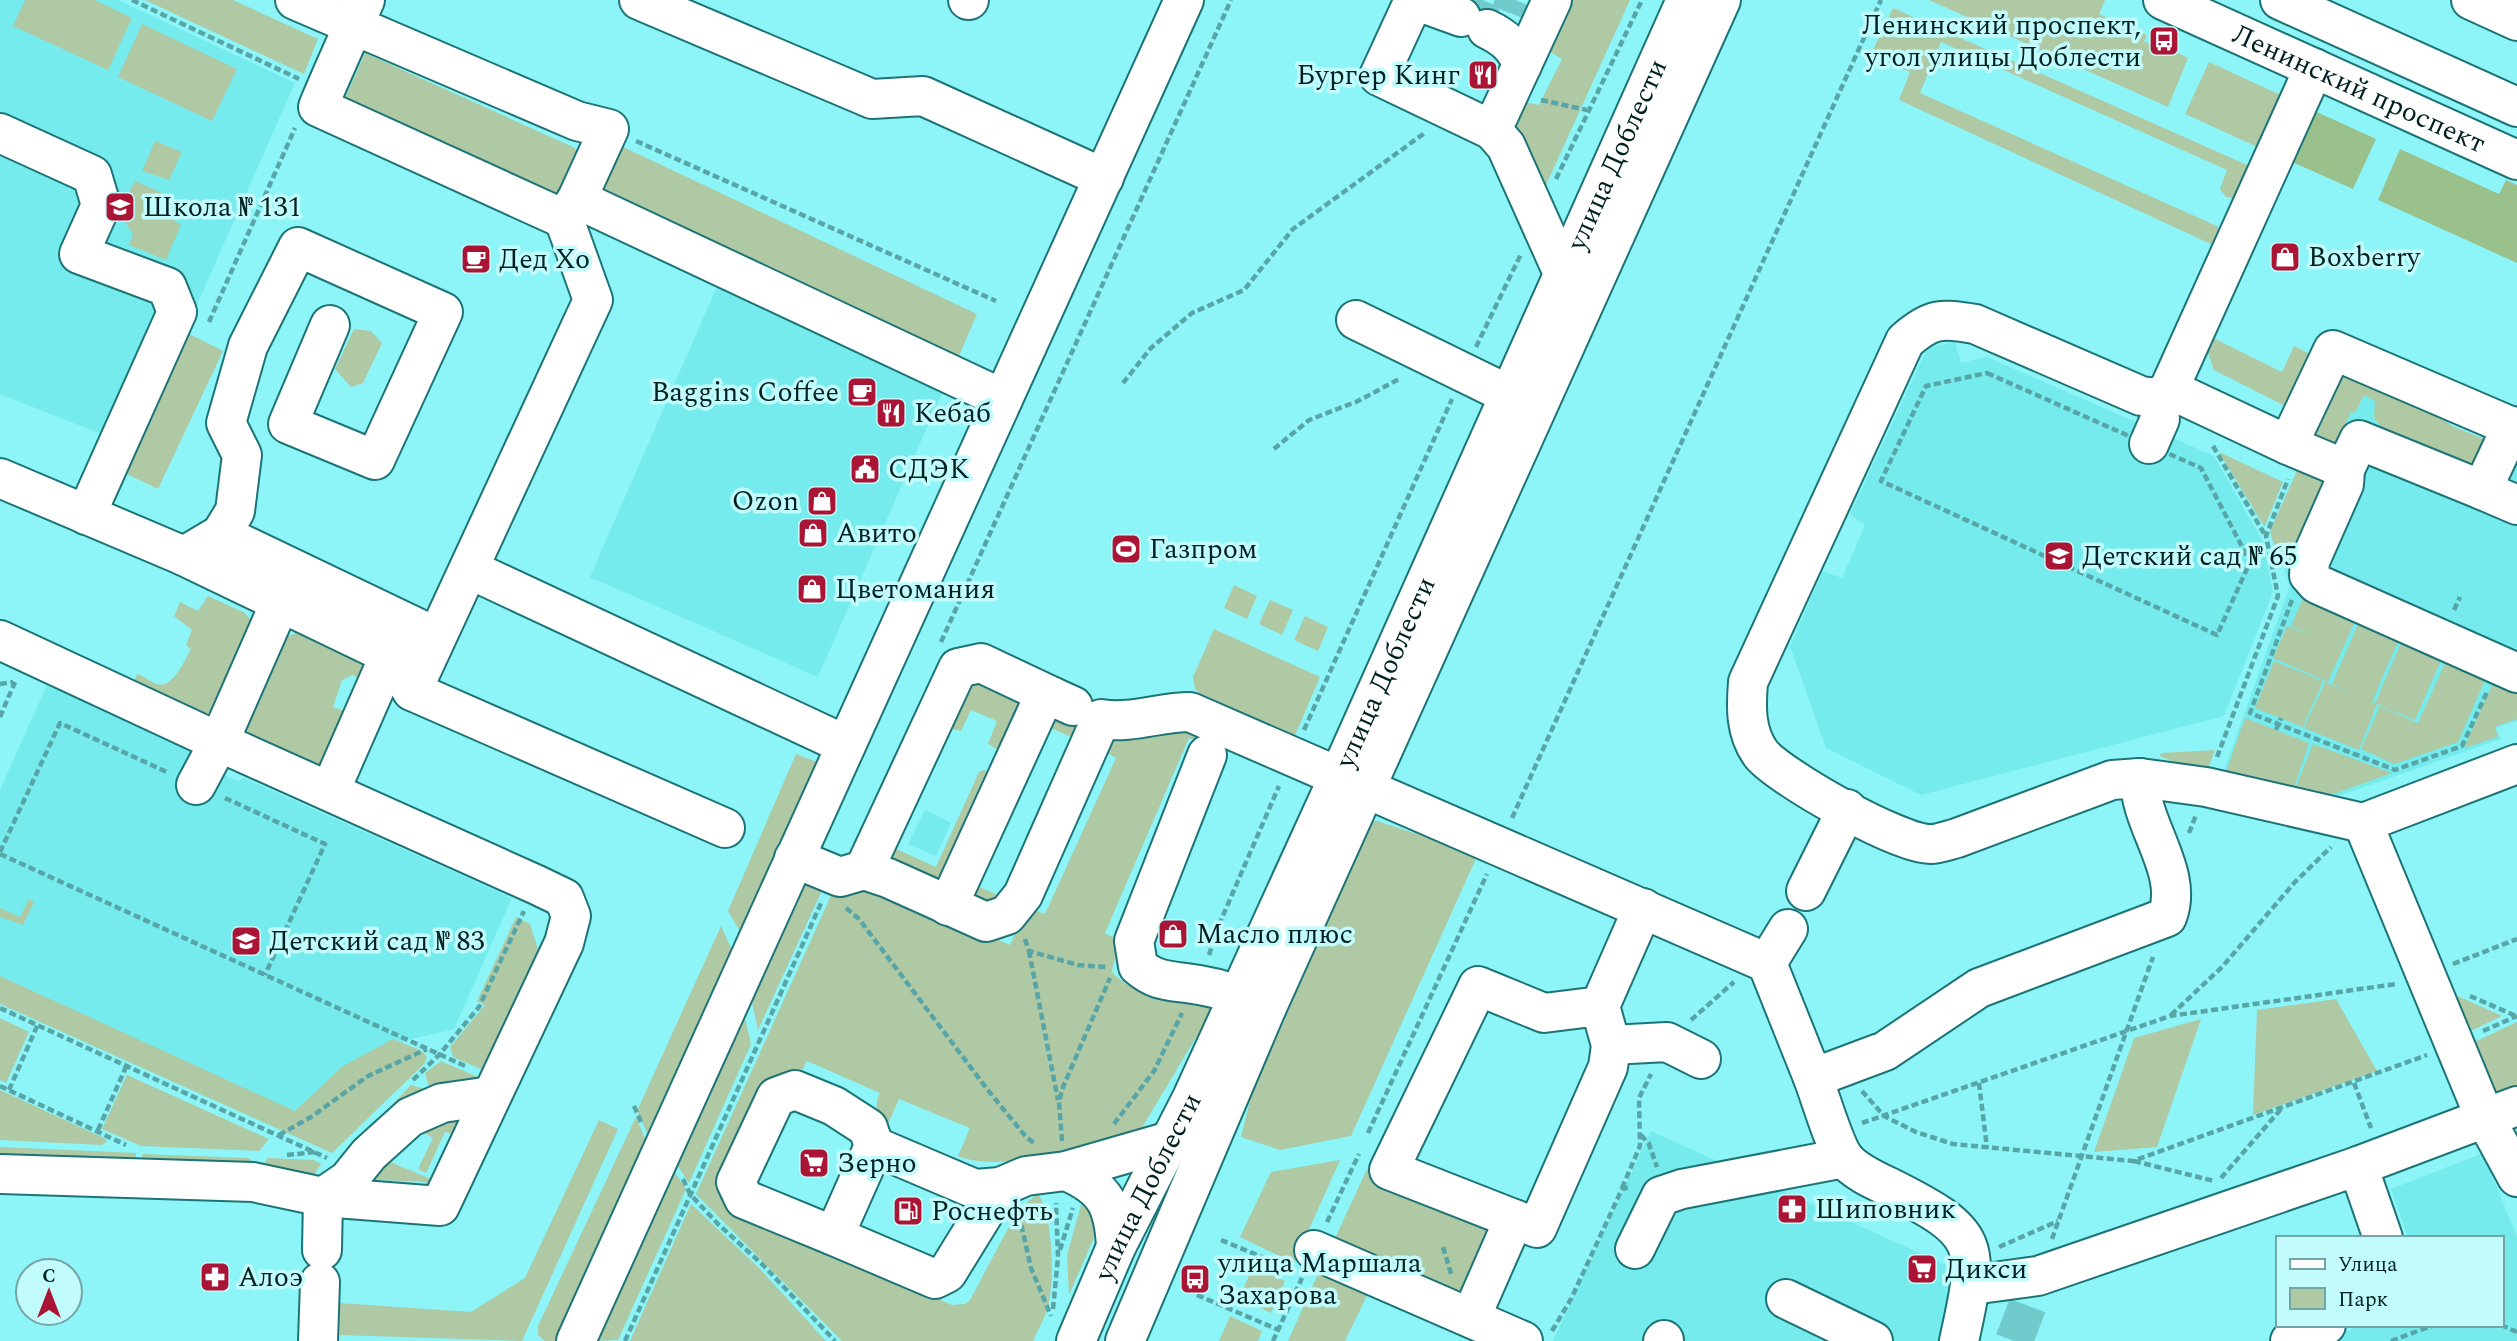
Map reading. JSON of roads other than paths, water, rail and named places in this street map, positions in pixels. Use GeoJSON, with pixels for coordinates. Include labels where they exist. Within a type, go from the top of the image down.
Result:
{"type":"FeatureCollection","features":[{"type":"Feature","properties":{"kind":"main road"},"geometry":{"type":"LineString","coordinates":[[295,0],[359,13],[577,121],[609,129],[570,209],[593,300],[471,570],[410,638],[330,791]]}},
{"type":"Feature","properties":{"kind":"main road"},"geometry":{"type":"LineString","coordinates":[[639,0],[872,99],[923,96],[1104,178]]}},
{"type":"Feature","properties":{"kind":"main road"},"geometry":{"type":"LineString","coordinates":[[576,1341],[1184,0]]}},
{"type":"Feature","properties":{"kind":"main road"},"geometry":{"type":"LineString","coordinates":[[1496,121],[1452,110],[1379,76],[1414,0],[1500,25],[1496,121],[1562,271]]}},
{"type":"Feature","properties":{"kind":"main road","name":"улица Доблести"},"geometry":{"type":"LineString","coordinates":[[1521,402],[1562,271],[1686,0]]}},
{"type":"Feature","properties":{"kind":"main road","name":"улица Доблести"},"geometry":{"type":"LineString","coordinates":[[1125,1341],[1253,1000],[1521,402],[1721,0]]}},
{"type":"Feature","properties":{"kind":"main road","name":"Ленинский проспект"},"geometry":{"type":"LineString","coordinates":[[2163,0],[2517,160]]}},
{"type":"Feature","properties":{"kind":"main road","name":"Ленинский проспект"},"geometry":{"type":"LineString","coordinates":[[2280,0],[2517,107]]}},
{"type":"Feature","properties":{"kind":"main road"},"geometry":{"type":"LineString","coordinates":[[2470,0],[2517,21]]}},
{"type":"Feature","properties":{"kind":"main road"},"geometry":{"type":"LineString","coordinates":[[359,13],[318,107],[570,209],[1003,399]]}},
{"type":"Feature","properties":{"kind":"main road"},"geometry":{"type":"LineString","coordinates":[[1387,58],[1496,121]]}},
{"type":"Feature","properties":{"kind":"main road"},"geometry":{"type":"LineString","coordinates":[[2149,443],[2160,419],[2164,394],[2314,68]]}},
{"type":"Feature","properties":{"kind":"main road"},"geometry":{"type":"LineString","coordinates":[[0,133],[92,175],[101,205],[79,254],[167,287],[177,313],[86,515]]}},
{"type":"Feature","properties":{"kind":"main road"},"geometry":{"type":"LineString","coordinates":[[184,556],[221,534],[235,511],[243,455],[226,423],[248,346],[298,247],[443,312],[375,460],[288,425],[330,326]]}},
{"type":"Feature","properties":{"kind":"main road"},"geometry":{"type":"LineString","coordinates":[[2345,470],[2283,460],[2164,394],[2141,396],[1975,324],[1946,319],[1924,325],[1905,341],[1748,682],[1745,718],[1761,753],[1792,780],[1906,839],[1931,844],[1957,838],[2112,780],[2140,778],[2206,787],[2349,833],[2517,764]]}},
{"type":"Feature","properties":{"kind":"main road"},"geometry":{"type":"LineString","coordinates":[[1356,320],[1521,402]]}},
{"type":"Feature","properties":{"kind":"main road"},"geometry":{"type":"LineString","coordinates":[[2283,460],[2333,350],[2514,427],[2482,490]]}},
{"type":"Feature","properties":{"kind":"main road"},"geometry":{"type":"LineString","coordinates":[[2508,669],[2317,584],[2309,575],[2310,561],[2344,484],[2345,470],[2359,440],[2517,505]]}},
{"type":"Feature","properties":{"kind":"main road"},"geometry":{"type":"LineString","coordinates":[[0,478],[184,556],[288,586],[410,638]]}},
{"type":"Feature","properties":{"kind":"main road"},"geometry":{"type":"LineString","coordinates":[[221,534],[288,586]]}},
{"type":"Feature","properties":{"kind":"main road"},"geometry":{"type":"LineString","coordinates":[[471,570],[846,745]]}},
{"type":"Feature","properties":{"kind":"main road"},"geometry":{"type":"LineString","coordinates":[[196,785],[219,742],[288,586]]}},
{"type":"Feature","properties":{"kind":"main road"},"geometry":{"type":"LineString","coordinates":[[410,638],[412,691],[725,828]]}},
{"type":"Feature","properties":{"kind":"main road"},"geometry":{"type":"LineString","coordinates":[[0,640],[564,898],[571,916],[564,943],[440,1206],[336,1188],[253,1182],[0,1174]]}},
{"type":"Feature","properties":{"kind":"main road"},"geometry":{"type":"LineString","coordinates":[[864,870],[958,667],[981,663],[1101,719],[1122,722],[1169,712],[1190,712],[1500,845],[1767,963],[1827,1073],[1851,1141],[1868,1177],[1937,1212],[1963,1236],[1972,1272],[1959,1341]]}},
{"type":"Feature","properties":{"kind":"main road"},"geometry":{"type":"LineString","coordinates":[[948,906],[1040,705],[1053,697]]}},
{"type":"Feature","properties":{"kind":"main road"},"geometry":{"type":"LineString","coordinates":[[794,858],[840,877],[864,870],[986,922],[1007,915],[1023,895],[1101,719]]}},
{"type":"Feature","properties":{"kind":"main road"},"geometry":{"type":"LineString","coordinates":[[1207,755],[1134,941],[1138,966],[1150,977],[1168,983],[1197,984],[1253,1000]]}},
{"type":"Feature","properties":{"kind":"main road"},"geometry":{"type":"LineString","coordinates":[[1827,1073],[1885,1051],[1979,988],[2167,918],[2173,901],[2171,883],[2143,809],[2140,778]]}},
{"type":"Feature","properties":{"kind":"main road"},"geometry":{"type":"LineString","coordinates":[[1805,891],[1847,809]]}},
{"type":"Feature","properties":{"kind":"main road"},"geometry":{"type":"LineString","coordinates":[[2349,833],[2501,1112],[2517,1177]]}},
{"type":"Feature","properties":{"kind":"main road"},"geometry":{"type":"LineString","coordinates":[[1600,1006],[1544,1013],[1478,986],[1389,1170],[1537,1228],[1608,1067],[1611,1045],[1600,1006],[1643,908]]}},
{"type":"Feature","properties":{"kind":"main road"},"geometry":{"type":"LineString","coordinates":[[1767,963],[1788,929]]}},
{"type":"Feature","properties":{"kind":"main road","name":"улица Доблести"},"geometry":{"type":"LineString","coordinates":[[1076,1341],[1116,1247],[1170,1142],[1253,1000]]}},
{"type":"Feature","properties":{"kind":"main road"},"geometry":{"type":"LineString","coordinates":[[1611,1045],[1667,1042],[1701,1059]]}},
{"type":"Feature","properties":{"kind":"main road"},"geometry":{"type":"LineString","coordinates":[[318,1341],[321,1266],[336,1188],[410,1117],[442,1103],[494,1088]]}},
{"type":"Feature","properties":{"kind":"main road"},"geometry":{"type":"LineString","coordinates":[[834,1236],[874,1146],[869,1128],[834,1107],[794,1090],[776,1097],[736,1182],[744,1199],[935,1279],[947,1273],[1000,1187]]}},
{"type":"Feature","properties":{"kind":"main road"},"geometry":{"type":"LineString","coordinates":[[1972,1272],[2033,1290],[2366,1152],[2501,1112]]}},
{"type":"Feature","properties":{"kind":"main road"},"geometry":{"type":"LineString","coordinates":[[1635,1249],[1661,1196],[1851,1141]]}},
{"type":"Feature","properties":{"kind":"main road"},"geometry":{"type":"LineString","coordinates":[[874,1146],[975,1189],[1000,1187],[1061,1156],[1170,1142]]}},
{"type":"Feature","properties":{"kind":"main road"},"geometry":{"type":"LineString","coordinates":[[2366,1152],[2384,1236]]}},
{"type":"Feature","properties":{"kind":"main road"},"geometry":{"type":"LineString","coordinates":[[1061,1156],[1104,1197],[1115,1217],[1116,1247]]}},
{"type":"Feature","properties":{"kind":"main road"},"geometry":{"type":"LineString","coordinates":[[1471,1318],[1514,1219]]}},
{"type":"Feature","properties":{"kind":"main road"},"geometry":{"type":"LineString","coordinates":[[1314,1251],[1524,1341]]}},
{"type":"Feature","properties":{"kind":"main road"},"geometry":{"type":"LineString","coordinates":[[1786,1299],[1872,1341]]}},
{"type":"Feature","properties":{"kind":"main road"},"geometry":{"type":"LineString","coordinates":[[2290,1341],[2322,1327]]}},
{"type":"Feature","properties":{"kind":"tunnel"},"geometry":{"type":"LineString","coordinates":[[1473,22],[1483,0]]}},
{"type":"Feature","properties":{"kind":"tunnel"},"geometry":{"type":"LineString","coordinates":[[1510,13],[1515,0]]}},
{"type":"Feature","properties":{"kind":"tunnel"},"geometry":{"type":"LineString","coordinates":[[2014,1341],[2028,1304]]}},
{"type":"Feature","properties":{"kind":"place","name":"Ленинский проспект, угол улицы Доблести"},"geometry":{"type":"Point","coordinates":[2164,41]}},
{"type":"Feature","properties":{"kind":"place","name":"Бургер Кинг"},"geometry":{"type":"Point","coordinates":[1483,75]}},
{"type":"Feature","properties":{"kind":"place","name":"Школа № 131"},"geometry":{"type":"Point","coordinates":[120,207]}},
{"type":"Feature","properties":{"kind":"place","name":"Boxberry"},"geometry":{"type":"Point","coordinates":[2285,257]}},
{"type":"Feature","properties":{"kind":"place","name":"Дед Хо"},"geometry":{"type":"Point","coordinates":[476,259]}},
{"type":"Feature","properties":{"kind":"place","name":"Baggins Coffee"},"geometry":{"type":"Point","coordinates":[862,392]}},
{"type":"Feature","properties":{"kind":"place","name":"Кебаб"},"geometry":{"type":"Point","coordinates":[891,413]}},
{"type":"Feature","properties":{"kind":"place","name":"СДЭК"},"geometry":{"type":"Point","coordinates":[865,469]}},
{"type":"Feature","properties":{"kind":"place","name":"Ozon"},"geometry":{"type":"Point","coordinates":[822,501]}},
{"type":"Feature","properties":{"kind":"place","name":"Авито"},"geometry":{"type":"Point","coordinates":[813,533]}},
{"type":"Feature","properties":{"kind":"place","name":"Газпром"},"geometry":{"type":"Point","coordinates":[1126,549]}},
{"type":"Feature","properties":{"kind":"place","name":"Детский сад № 65"},"geometry":{"type":"Point","coordinates":[2059,556]}},
{"type":"Feature","properties":{"kind":"place","name":"Цветомания"},"geometry":{"type":"Point","coordinates":[812,589]}},
{"type":"Feature","properties":{"kind":"place","name":"Масло плюс"},"geometry":{"type":"Point","coordinates":[1173,934]}},
{"type":"Feature","properties":{"kind":"place","name":"Детский сад № 83"},"geometry":{"type":"Point","coordinates":[246,941]}},
{"type":"Feature","properties":{"kind":"place","name":"Зерно"},"geometry":{"type":"Point","coordinates":[814,1163]}},
{"type":"Feature","properties":{"kind":"place","name":"Шиповник"},"geometry":{"type":"Point","coordinates":[1792,1209]}},
{"type":"Feature","properties":{"kind":"place","name":"Роснефть"},"geometry":{"type":"Point","coordinates":[908,1211]}},
{"type":"Feature","properties":{"kind":"place","name":"Дикси"},"geometry":{"type":"Point","coordinates":[1922,1269]}},
{"type":"Feature","properties":{"kind":"place","name":"Алоэ"},"geometry":{"type":"Point","coordinates":[215,1277]}},
{"type":"Feature","properties":{"kind":"place","name":"улица Маршала Захарова"},"geometry":{"type":"Point","coordinates":[1195,1279]}}]}
